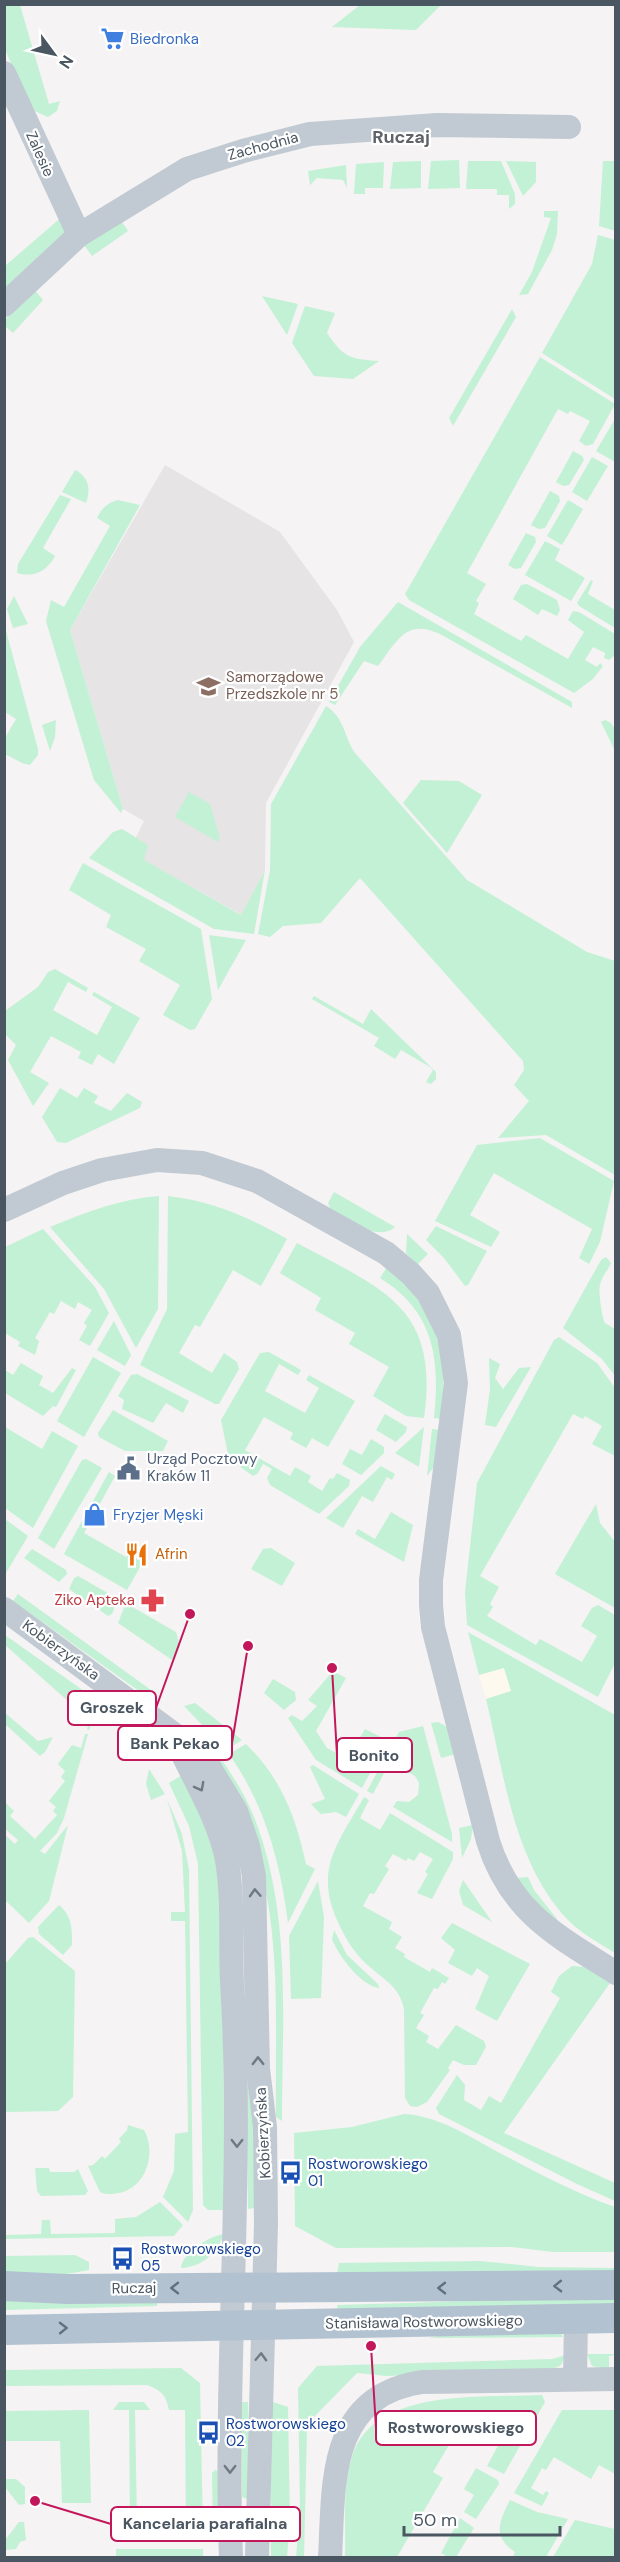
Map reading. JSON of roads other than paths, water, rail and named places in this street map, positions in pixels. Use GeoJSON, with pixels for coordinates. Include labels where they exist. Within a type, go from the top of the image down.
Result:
{"type":"FeatureCollection","features":[{"type":"Feature","properties":{"kind":"main road"},"geometry":{"type":"LineString","coordinates":[[264,2289],[615,2285]]}},
{"type":"Feature","properties":{"kind":"main road","name":"Ruczaj"},"geometry":{"type":"LineString","coordinates":[[4,2286],[67,2289],[264,2289]]}},
{"type":"Feature","properties":{"kind":"main road","name":"Stanisława Rostworowskiego"},"geometry":{"type":"LineString","coordinates":[[232,2326],[615,2318]]}},
{"type":"Feature","properties":{"kind":"main road"},"geometry":{"type":"LineString","coordinates":[[4,2330],[232,2326]]}},
{"type":"Feature","properties":{"kind":"street","name":"Zalesie"},"geometry":{"type":"LineString","coordinates":[[4,73],[79,235]]}},
{"type":"Feature","properties":{"kind":"street","name":"Zachodnia"},"geometry":{"type":"LineString","coordinates":[[4,305],[79,235],[187,169],[243,151],[310,134],[437,125],[569,127]]}},
{"type":"Feature","properties":{"kind":"street"},"geometry":{"type":"LineString","coordinates":[[4,1210],[63,1183],[102,1170],[157,1160],[202,1163],[257,1181],[386,1253],[424,1288],[435,1304],[449,1335],[456,1383],[431,1580],[430,1605],[433,1627],[486,1833],[498,1869],[524,1908],[554,1936],[615,1973]]}},
{"type":"Feature","properties":{"kind":"street","name":"Kobierzyńska"},"geometry":{"type":"LineString","coordinates":[[4,1609],[202,1755],[225,1790],[244,1833],[254,1876],[258,2069],[265,2127],[264,2289],[257,2558]]}},
{"type":"Feature","properties":{"kind":"street","name":"Kobierzyńska"},"geometry":{"type":"LineString","coordinates":[[174,1735],[210,1809],[228,1867],[237,2051],[231,2558]]}},
{"type":"Feature","properties":{"kind":"street"},"geometry":{"type":"LineString","coordinates":[[575,2379],[576,2319]]}},
{"type":"Feature","properties":{"kind":"street"},"geometry":{"type":"LineString","coordinates":[[330,2558],[334,2469],[340,2446],[366,2408],[385,2394],[403,2385],[422,2382],[615,2379]]}},
{"type":"Feature","properties":{"kind":"place","name":"Biedronka"},"geometry":{"type":"Point","coordinates":[112,39]}},
{"type":"Feature","properties":{"kind":"place","name":"Samorządowe Przedszkole nr 5"},"geometry":{"type":"Point","coordinates":[208,686]}},
{"type":"Feature","properties":{"kind":"place","name":"Urząd Pocztowy Kraków 11"},"geometry":{"type":"Point","coordinates":[129,1468]}},
{"type":"Feature","properties":{"kind":"place","name":"Fryzjer Męski"},"geometry":{"type":"Point","coordinates":[95,1515]}},
{"type":"Feature","properties":{"kind":"place","name":"Afrin"},"geometry":{"type":"Point","coordinates":[137,1554]}},
{"type":"Feature","properties":{"kind":"place","name":"Ziko Apteka"},"geometry":{"type":"Point","coordinates":[153,1600]}},
{"type":"Feature","properties":{"kind":"place","name":"Groszek"},"geometry":{"type":"Point","coordinates":[190,1614]}},
{"type":"Feature","properties":{"kind":"place","name":"Bank Pekao"},"geometry":{"type":"Point","coordinates":[248,1646]}},
{"type":"Feature","properties":{"kind":"place","name":"Bonito"},"geometry":{"type":"Point","coordinates":[332,1668]}},
{"type":"Feature","properties":{"kind":"place","name":"Rostworowskiego 01"},"geometry":{"type":"Point","coordinates":[290,2173]}},
{"type":"Feature","properties":{"kind":"place","name":"Rostworowskiego 05"},"geometry":{"type":"Point","coordinates":[123,2258]}},
{"type":"Feature","properties":{"kind":"place","name":"Rostworowskiego"},"geometry":{"type":"Point","coordinates":[371,2346]}},
{"type":"Feature","properties":{"kind":"place","name":"Rostworowskiego 02"},"geometry":{"type":"Point","coordinates":[208,2433]}},
{"type":"Feature","properties":{"kind":"place","name":"Kancelaria parafialna"},"geometry":{"type":"Point","coordinates":[35,2501]}},
{"type":"Feature","properties":{"kind":"district","name":"Ruczaj"},"geometry":{"type":"Point","coordinates":[401,137]}}]}
